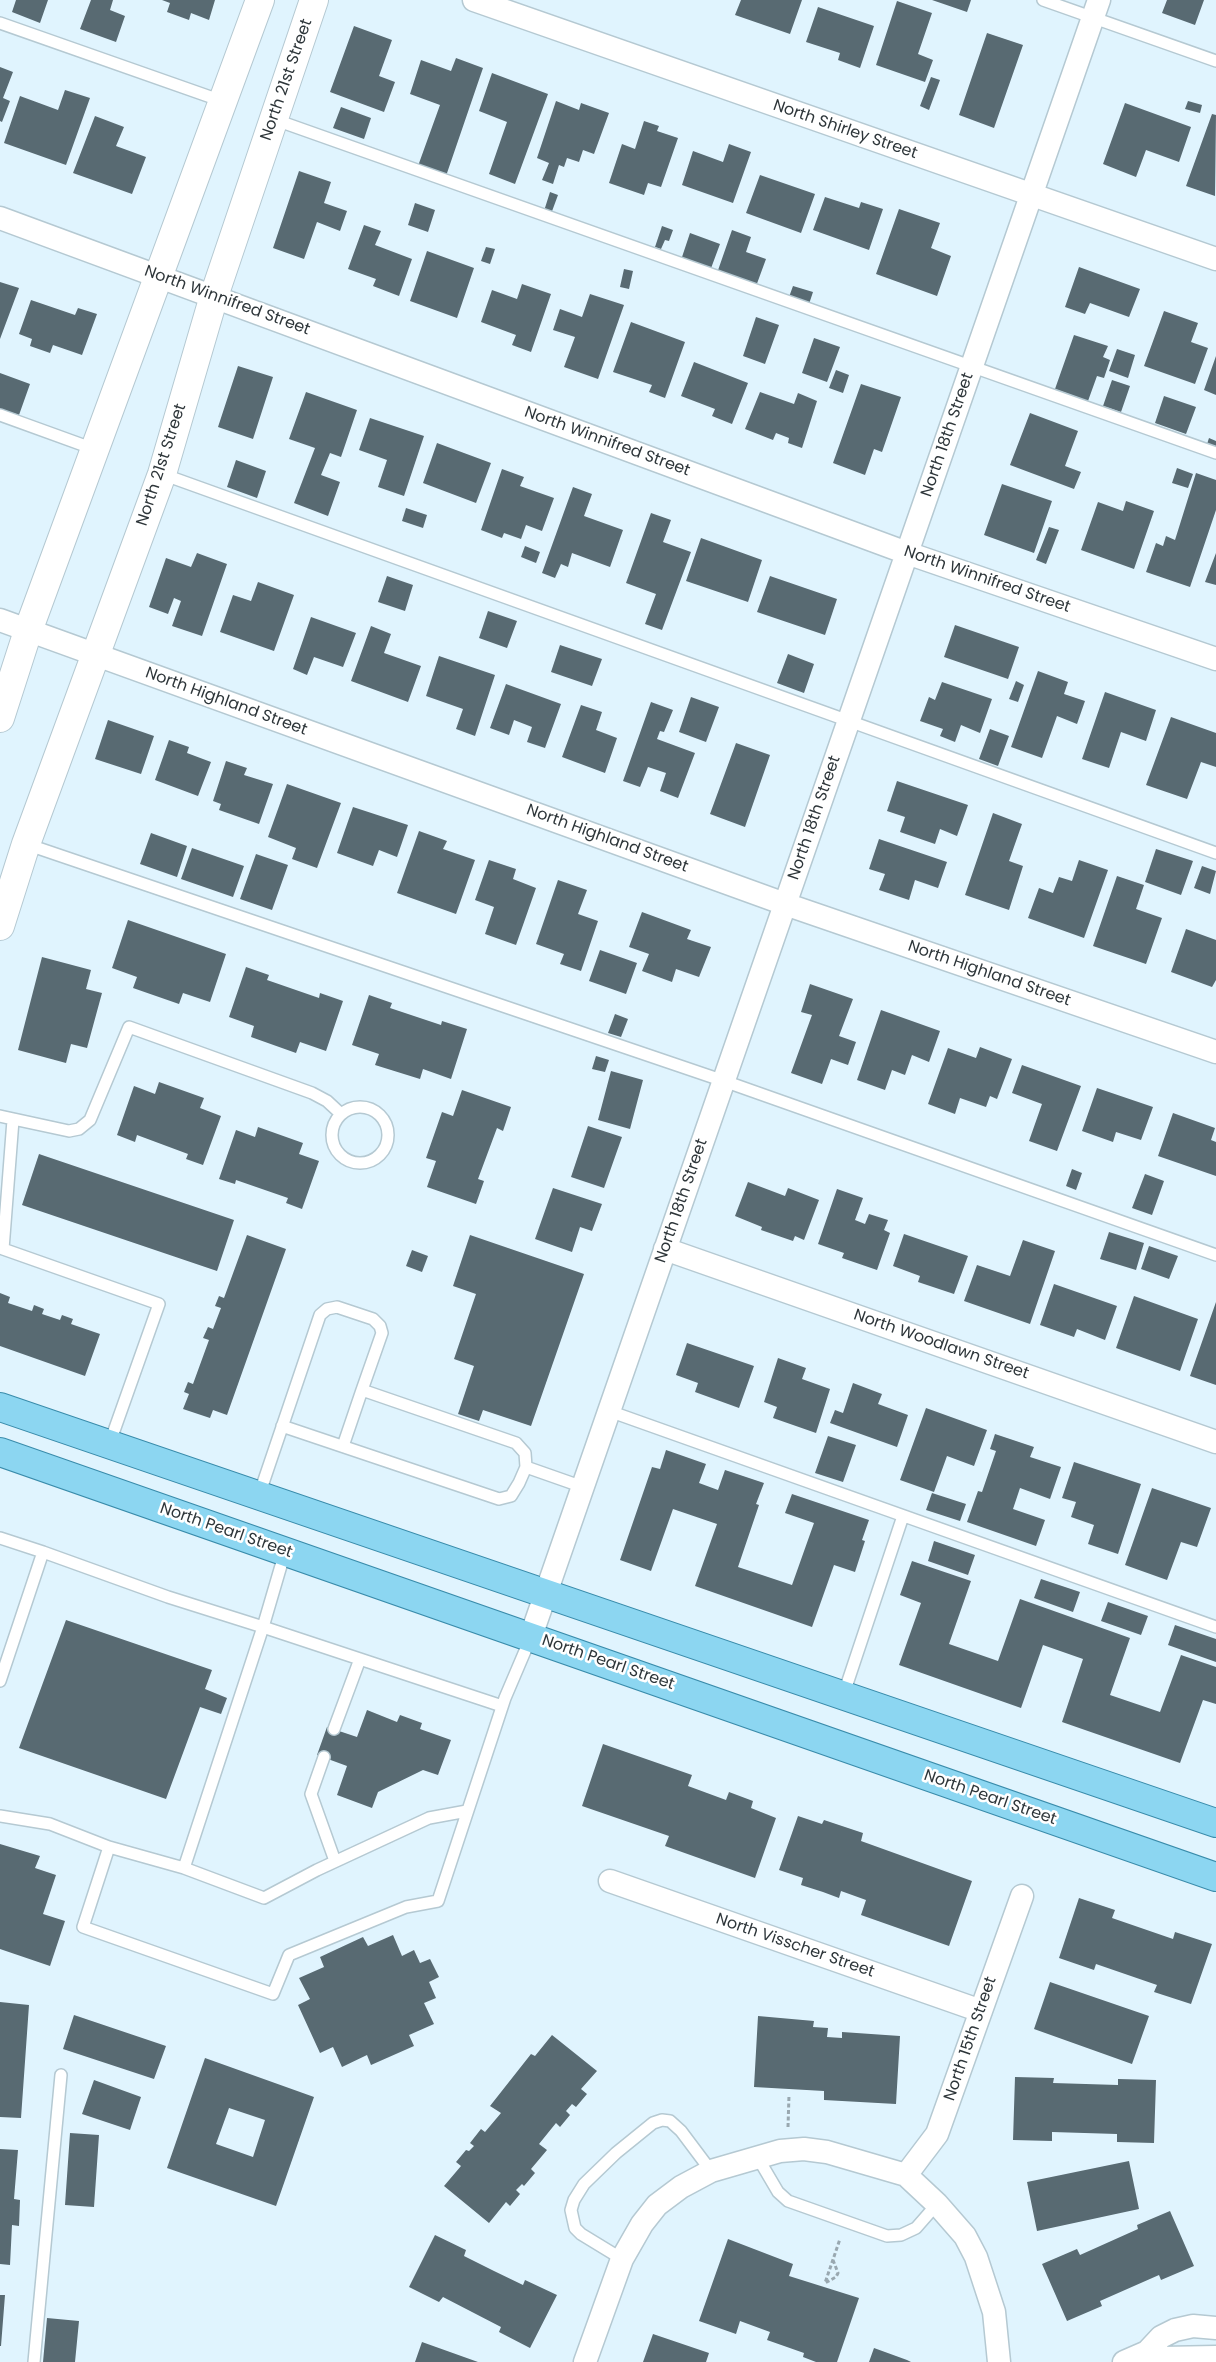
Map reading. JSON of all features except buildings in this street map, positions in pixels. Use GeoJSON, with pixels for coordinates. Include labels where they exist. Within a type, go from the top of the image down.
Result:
{"type":"FeatureCollection","features":[{"type":"Feature","properties":{"kind":"main road"},"geometry":{"type":"LineString","coordinates":[[0,718],[28,631],[260,0]]}},
{"type":"Feature","properties":{"kind":"main road","name":"North 21st Street"},"geometry":{"type":"LineString","coordinates":[[0,926],[26,844],[162,474],[214,296],[314,0]]}},
{"type":"Feature","properties":{"kind":"main road"},"geometry":{"type":"LineString","coordinates":[[0,1407],[1216,1823]]}},
{"type":"Feature","properties":{"kind":"main road","name":"North Pearl Street"},"geometry":{"type":"LineString","coordinates":[[0,1452],[1216,1877]]}},
{"type":"Feature","properties":{"kind":"street","name":"North Shirley Street"},"geometry":{"type":"LineString","coordinates":[[474,0],[1216,259]]}},
{"type":"Feature","properties":{"kind":"street","name":"North 18th Street"},"geometry":{"type":"LineString","coordinates":[[531,1636],[1096,9]]}},
{"type":"Feature","properties":{"kind":"street","name":"North Winnifred Street"},"geometry":{"type":"LineString","coordinates":[[0,218],[907,553],[1216,659]]}},
{"type":"Feature","properties":{"kind":"street","name":"North Highland Street"},"geometry":{"type":"LineString","coordinates":[[0,620],[785,904],[1216,1052]]}},
{"type":"Feature","properties":{"kind":"street","name":"North Woodlawn Street"},"geometry":{"type":"LineString","coordinates":[[665,1249],[1216,1442]]}},
{"type":"Feature","properties":{"kind":"street","name":"North Visscher Street"},"geometry":{"type":"LineString","coordinates":[[610,1881],[981,2011]]}},
{"type":"Feature","properties":{"kind":"street","name":"North 15th Street"},"geometry":{"type":"LineString","coordinates":[[906,2175],[937,2134],[1022,1896]]}},
{"type":"Feature","properties":{"kind":"street"},"geometry":{"type":"LineString","coordinates":[[585,2362],[622,2259],[642,2224],[657,2205],[675,2190],[721,2168],[788,2150],[827,2152],[906,2175],[938,2204],[965,2236],[976,2257],[987,2286],[996,2328],[999,2362]]}},
{"type":"Feature","properties":{"kind":"street"},"geometry":{"type":"LineString","coordinates":[[1124,2362],[1147,2352],[1161,2337],[1175,2330],[1193,2326],[1216,2328]]}},
{"type":"Feature","properties":{"kind":"street"},"geometry":{"type":"LineString","coordinates":[[1147,2352],[1163,2358],[1216,2357]]}},
{"type":"Feature","properties":{"kind":"lane"},"geometry":{"type":"LineString","coordinates":[[1043,0],[1096,9],[1216,61]]}},
{"type":"Feature","properties":{"kind":"lane"},"geometry":{"type":"LineString","coordinates":[[0,23],[222,101]]}},
{"type":"Feature","properties":{"kind":"lane"},"geometry":{"type":"LineString","coordinates":[[273,119],[1216,453]]}},
{"type":"Feature","properties":{"kind":"lane"},"geometry":{"type":"LineString","coordinates":[[0,415],[94,449]]}},
{"type":"Feature","properties":{"kind":"lane"},"geometry":{"type":"LineString","coordinates":[[162,474],[1216,853]]}},
{"type":"Feature","properties":{"kind":"lane"},"geometry":{"type":"LineString","coordinates":[[26,844],[724,1081],[1216,1255]]}},
{"type":"Feature","properties":{"kind":"lane"},"geometry":{"type":"LineString","coordinates":[[0,1116],[69,1131],[79,1129],[90,1120],[129,1027],[312,1093],[327,1101],[341,1114]]}},
{"type":"Feature","properties":{"kind":"lane"},"geometry":{"type":"LineString","coordinates":[[359,1106],[378,1112],[388,1129],[389,1139],[380,1156],[371,1162],[352,1163],[336,1151],[332,1132],[335,1122],[341,1114],[359,1106]]}},
{"type":"Feature","properties":{"kind":"lane"},"geometry":{"type":"LineString","coordinates":[[13,1120],[4,1248],[158,1304],[109,1445]]}},
{"type":"Feature","properties":{"kind":"lane"},"geometry":{"type":"LineString","coordinates":[[258,1496],[320,1315],[327,1309],[337,1307],[373,1319],[380,1326],[382,1333],[343,1446]]}},
{"type":"Feature","properties":{"kind":"lane"},"geometry":{"type":"LineString","coordinates":[[282,1426],[499,1499],[511,1496],[520,1483],[526,1467],[525,1454],[516,1443],[362,1390]]}},
{"type":"Feature","properties":{"kind":"lane"},"geometry":{"type":"LineString","coordinates":[[609,1411],[1216,1627]]}},
{"type":"Feature","properties":{"kind":"lane"},"geometry":{"type":"LineString","coordinates":[[526,1467],[583,1487]]}},
{"type":"Feature","properties":{"kind":"lane"},"geometry":{"type":"LineString","coordinates":[[843,1696],[903,1516]]}},
{"type":"Feature","properties":{"kind":"lane"},"geometry":{"type":"LineString","coordinates":[[0,1538],[168,1597],[502,1706]]}},
{"type":"Feature","properties":{"kind":"lane"},"geometry":{"type":"LineString","coordinates":[[184,1868],[286,1551]]}},
{"type":"Feature","properties":{"kind":"lane"},"geometry":{"type":"LineString","coordinates":[[0,1680],[43,1552]]}},
{"type":"Feature","properties":{"kind":"lane"},"geometry":{"type":"LineString","coordinates":[[109,1847],[83,1927],[273,1994],[289,1955],[406,1907],[438,1900],[502,1706],[531,1636]]}},
{"type":"Feature","properties":{"kind":"lane"},"geometry":{"type":"LineString","coordinates":[[334,1729],[360,1659]]}},
{"type":"Feature","properties":{"kind":"lane"},"geometry":{"type":"LineString","coordinates":[[324,1757],[311,1794],[335,1861]]}},
{"type":"Feature","properties":{"kind":"lane"},"geometry":{"type":"LineString","coordinates":[[0,1816],[50,1824],[109,1847],[184,1868],[264,1898],[335,1861],[429,1818],[467,1811]]}},
{"type":"Feature","properties":{"kind":"lane"},"geometry":{"type":"LineString","coordinates":[[34,2362],[62,2075]]}},
{"type":"Feature","properties":{"kind":"lane"},"geometry":{"type":"LineString","coordinates":[[622,2259],[581,2234],[575,2228],[571,2210],[574,2200],[584,2184],[616,2153],[653,2123],[662,2120],[670,2121],[721,2168]]}},
{"type":"Feature","properties":{"kind":"lane"},"geometry":{"type":"LineString","coordinates":[[758,2158],[778,2192],[788,2201],[887,2236],[901,2235],[916,2228],[938,2204]]}},
{"type":"Feature","properties":{"kind":"path"},"geometry":{"type":"LineString","coordinates":[[788,2150],[789,2095]]}},
{"type":"Feature","properties":{"kind":"path"},"geometry":{"type":"LineString","coordinates":[[833,2260],[838,2273],[836,2277],[825,2284],[827,2276],[846,2221]]}}]}
